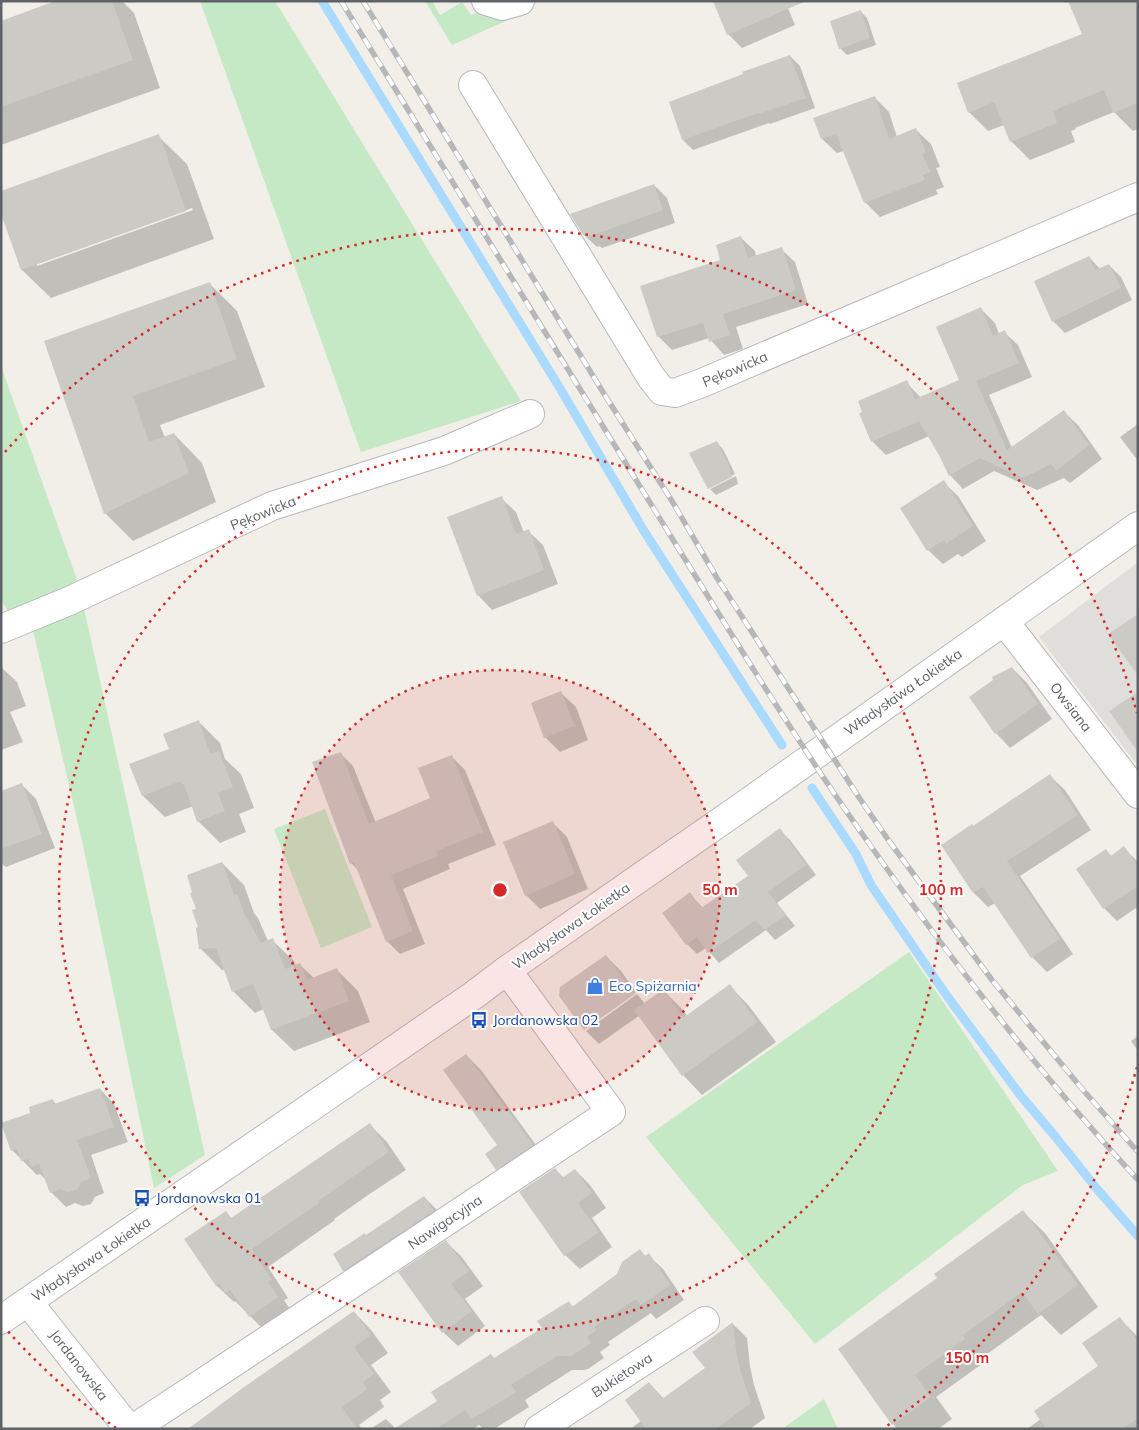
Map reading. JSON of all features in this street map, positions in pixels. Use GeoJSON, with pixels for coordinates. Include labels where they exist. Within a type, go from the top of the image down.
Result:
{"type":"FeatureCollection","features":[{"type":"Feature","properties":{"kind":"street"},"geometry":{"type":"LineString","coordinates":[[486,1],[502,6],[520,1]]}},
{"type":"Feature","properties":{"kind":"street","name":"Pękowicka"},"geometry":{"type":"LineString","coordinates":[[473,85],[651,377],[662,391],[675,393],[702,383],[1138,196]]}},
{"type":"Feature","properties":{"kind":"street","name":"Pękowicka"},"geometry":{"type":"LineString","coordinates":[[1,629],[69,601],[272,506],[444,451],[530,414]]}},
{"type":"Feature","properties":{"kind":"street","name":"Władysława Łokietka"},"geometry":{"type":"LineString","coordinates":[[1,1320],[466,1001],[507,970],[1138,526]]}},
{"type":"Feature","properties":{"kind":"street","name":"Owsiana"},"geometry":{"type":"LineString","coordinates":[[1004,621],[1138,794]]}},
{"type":"Feature","properties":{"kind":"street","name":"Nawigacyjna"},"geometry":{"type":"LineString","coordinates":[[133,1429],[611,1112],[507,970]]}},
{"type":"Feature","properties":{"kind":"street","name":"Jordanowska"},"geometry":{"type":"LineString","coordinates":[[28,1302],[129,1429]]}},
{"type":"Feature","properties":{"kind":"street","name":"Bukietowa"},"geometry":{"type":"LineString","coordinates":[[539,1429],[705,1321]]}},
{"type":"Feature","properties":{"kind":"shaded area"},"geometry":{"type":"Polygon","coordinates":[[[1138,562],[1138,766],[1039,637],[1138,562]]]}},
{"type":"Feature","properties":{"kind":"green space"},"geometry":{"type":"Polygon","coordinates":[[[200,1],[275,1],[521,401],[361,452],[200,1]]]}},
{"type":"Feature","properties":{"kind":"green space"},"geometry":{"type":"Polygon","coordinates":[[[425,1],[432,1],[440,15],[462,2],[471,15],[480,11],[489,17],[507,18],[508,20],[452,45],[425,1]]]}},
{"type":"Feature","properties":{"kind":"green space"},"geometry":{"type":"Polygon","coordinates":[[[1,366],[77,580],[11,617],[1,599],[1,366]]]}},
{"type":"Feature","properties":{"kind":"green space"},"geometry":{"type":"Polygon","coordinates":[[[83,604],[205,1155],[154,1188],[83,845],[32,626],[83,604]]]}},
{"type":"Feature","properties":{"kind":"green space"},"geometry":{"type":"Polygon","coordinates":[[[325,809],[372,927],[321,948],[274,829],[325,809]]]}},
{"type":"Feature","properties":{"kind":"green space"},"geometry":{"type":"Polygon","coordinates":[[[909,952],[1058,1171],[1023,1185],[815,1344],[646,1137],[909,952]]]}},
{"type":"Feature","properties":{"kind":"green space"},"geometry":{"type":"Polygon","coordinates":[[[824,1399],[838,1429],[782,1429],[824,1399]]]}},
{"type":"Feature","properties":{"kind":"building"},"geometry":{"type":"Polygon","coordinates":[[[55,1],[112,1],[133,60],[1,107],[1,21],[55,1]]]}},
{"type":"Feature","properties":{"kind":"building"},"geometry":{"type":"Polygon","coordinates":[[[713,1],[806,1],[727,35],[713,1]]]}},
{"type":"Feature","properties":{"kind":"building"},"geometry":{"type":"Polygon","coordinates":[[[1068,1],[1138,1],[1138,103],[1113,113],[1104,90],[1057,109],[1053,112],[1057,123],[1010,142],[994,102],[968,113],[957,83],[1082,34],[1068,1]]]}},
{"type":"Feature","properties":{"kind":"building"},"geometry":{"type":"Polygon","coordinates":[[[861,10],[870,38],[839,49],[830,21],[861,10]]]}},
{"type":"Feature","properties":{"kind":"building"},"geometry":{"type":"Polygon","coordinates":[[[790,55],[806,98],[682,140],[669,102],[743,74],[742,72],[790,55]]]}},
{"type":"Feature","properties":{"kind":"building"},"geometry":{"type":"Polygon","coordinates":[[[875,96],[889,139],[916,128],[926,152],[922,154],[930,172],[922,175],[925,180],[864,203],[836,134],[821,139],[813,118],[875,96]]]}},
{"type":"Feature","properties":{"kind":"building"},"geometry":{"type":"Polygon","coordinates":[[[159,134],[186,211],[21,270],[1,214],[1,191],[159,134]]]}},
{"type":"Feature","properties":{"kind":"building"},"geometry":{"type":"Polygon","coordinates":[[[654,184],[663,210],[588,237],[587,233],[583,235],[570,214],[654,184]]]}},
{"type":"Feature","properties":{"kind":"building"},"geometry":{"type":"Polygon","coordinates":[[[741,236],[748,258],[782,247],[796,290],[723,314],[730,335],[709,342],[703,323],[657,337],[640,286],[720,260],[716,245],[741,236]]]}},
{"type":"Feature","properties":{"kind":"building"},"geometry":{"type":"Polygon","coordinates":[[[1089,256],[1095,270],[1109,264],[1121,288],[1052,322],[1034,281],[1089,256]]]}},
{"type":"Feature","properties":{"kind":"building"},"geometry":{"type":"Polygon","coordinates":[[[210,282],[237,359],[133,396],[149,442],[174,433],[189,473],[104,514],[44,341],[210,282]]]}},
{"type":"Feature","properties":{"kind":"building"},"geometry":{"type":"Polygon","coordinates":[[[981,307],[993,336],[1005,330],[1019,363],[976,381],[1007,450],[1064,410],[1089,445],[1056,471],[1051,464],[1023,478],[980,458],[949,476],[919,421],[871,442],[859,413],[862,412],[858,401],[907,380],[915,399],[959,380],[936,327],[981,307]]]}},
{"type":"Feature","properties":{"kind":"building"},"geometry":{"type":"Polygon","coordinates":[[[717,441],[732,477],[708,489],[689,453],[717,441]]]}},
{"type":"Feature","properties":{"kind":"building"},"geometry":{"type":"Polygon","coordinates":[[[944,480],[973,526],[946,544],[944,540],[927,551],[900,508],[944,480]]]}},
{"type":"Feature","properties":{"kind":"building"},"geometry":{"type":"Polygon","coordinates":[[[502,496],[516,534],[529,529],[544,570],[477,596],[447,517],[502,496]]]}},
{"type":"Feature","properties":{"kind":"building"},"geometry":{"type":"Polygon","coordinates":[[[1138,614],[1138,676],[1108,634],[1138,614]]]}},
{"type":"Feature","properties":{"kind":"building"},"geometry":{"type":"Polygon","coordinates":[[[1012,667],[1038,704],[995,734],[969,697],[993,680],[992,677],[1012,667]]]}},
{"type":"Feature","properties":{"kind":"building"},"geometry":{"type":"Polygon","coordinates":[[[561,691],[575,726],[544,738],[531,703],[561,691]]]}},
{"type":"Feature","properties":{"kind":"building"},"geometry":{"type":"Polygon","coordinates":[[[1138,692],[1138,752],[1109,711],[1138,692]]]}},
{"type":"Feature","properties":{"kind":"building"},"geometry":{"type":"Polygon","coordinates":[[[199,720],[210,754],[219,751],[233,787],[218,793],[225,811],[197,822],[184,784],[181,781],[142,796],[129,764],[169,749],[163,734],[199,720]]]}},
{"type":"Feature","properties":{"kind":"building"},"geometry":{"type":"Polygon","coordinates":[[[341,752],[369,824],[430,798],[418,768],[452,755],[483,832],[436,851],[438,856],[391,875],[413,931],[386,942],[354,862],[350,864],[312,762],[341,752]]]}},
{"type":"Feature","properties":{"kind":"building"},"geometry":{"type":"Polygon","coordinates":[[[1050,774],[1078,815],[1007,861],[1060,939],[1031,958],[983,887],[973,893],[941,845],[972,824],[973,826],[1050,774]]]}},
{"type":"Feature","properties":{"kind":"building"},"geometry":{"type":"Polygon","coordinates":[[[22,783],[42,834],[1,849],[1,791],[22,783]]]}},
{"type":"Feature","properties":{"kind":"building"},"geometry":{"type":"Polygon","coordinates":[[[553,821],[575,874],[525,896],[503,842],[553,821]]]}},
{"type":"Feature","properties":{"kind":"building"},"geometry":{"type":"Polygon","coordinates":[[[780,828],[806,865],[768,892],[786,915],[764,930],[756,920],[708,953],[697,937],[686,945],[662,913],[690,892],[701,908],[748,876],[736,860],[780,828]]]}},
{"type":"Feature","properties":{"kind":"building"},"geometry":{"type":"Polygon","coordinates":[[[1124,846],[1138,866],[1138,886],[1103,909],[1076,869],[1106,849],[1111,856],[1124,846]]]}},
{"type":"Feature","properties":{"kind":"building"},"geometry":{"type":"Polygon","coordinates":[[[222,862],[234,895],[237,894],[245,915],[261,943],[273,938],[285,969],[300,963],[307,980],[337,968],[349,1001],[271,1030],[253,984],[232,992],[216,948],[199,949],[196,928],[198,927],[192,910],[196,909],[190,893],[192,892],[187,875],[222,862]]]}},
{"type":"Feature","properties":{"kind":"building"},"geometry":{"type":"Polygon","coordinates":[[[606,955],[635,994],[584,1030],[559,996],[560,987],[606,955]]]}},
{"type":"Feature","properties":{"kind":"building"},"geometry":{"type":"Polygon","coordinates":[[[730,984],[757,1022],[682,1076],[634,1010],[664,989],[683,1018],[730,984]]]}},
{"type":"Feature","properties":{"kind":"building"},"geometry":{"type":"Polygon","coordinates":[[[466,1054],[533,1145],[496,1170],[485,1154],[497,1145],[443,1070],[466,1054]]]}},
{"type":"Feature","properties":{"kind":"building"},"geometry":{"type":"Polygon","coordinates":[[[100,1088],[114,1127],[77,1140],[91,1178],[81,1182],[77,1190],[68,1192],[60,1189],[50,1193],[39,1164],[31,1167],[28,1159],[21,1161],[17,1149],[11,1151],[1,1123],[30,1113],[29,1107],[53,1099],[54,1104],[100,1088]]]}},
{"type":"Feature","properties":{"kind":"building"},"geometry":{"type":"Polygon","coordinates":[[[370,1123],[389,1152],[252,1249],[272,1280],[268,1282],[278,1297],[249,1317],[230,1290],[225,1293],[219,1283],[216,1286],[184,1239],[226,1211],[231,1218],[370,1123]]]}},
{"type":"Feature","properties":{"kind":"building"},"geometry":{"type":"Polygon","coordinates":[[[555,1168],[562,1178],[575,1169],[592,1193],[578,1203],[599,1232],[564,1256],[519,1192],[555,1168]]]}},
{"type":"Feature","properties":{"kind":"building"},"geometry":{"type":"Polygon","coordinates":[[[424,1196],[434,1211],[343,1271],[333,1254],[365,1233],[366,1235],[424,1196]]]}},
{"type":"Feature","properties":{"kind":"building"},"geometry":{"type":"Polygon","coordinates":[[[1023,1210],[1078,1285],[1038,1314],[1022,1292],[963,1335],[965,1339],[915,1375],[931,1397],[892,1425],[838,1349],[937,1278],[934,1274],[1023,1210]]]}},
{"type":"Feature","properties":{"kind":"building"},"geometry":{"type":"Polygon","coordinates":[[[446,1240],[469,1271],[451,1284],[472,1311],[442,1333],[398,1272],[446,1240]]]}},
{"type":"Feature","properties":{"kind":"building"},"geometry":{"type":"Polygon","coordinates":[[[640,1249],[645,1256],[649,1253],[670,1285],[641,1305],[636,1299],[594,1327],[597,1330],[587,1337],[591,1343],[573,1355],[557,1356],[511,1385],[516,1392],[472,1419],[465,1410],[436,1429],[394,1429],[437,1401],[431,1392],[491,1354],[494,1358],[542,1328],[537,1321],[569,1301],[572,1307],[617,1274],[622,1262],[640,1249]]]}},
{"type":"Feature","properties":{"kind":"building"},"geometry":{"type":"Polygon","coordinates":[[[354,1311],[371,1335],[354,1347],[374,1374],[363,1382],[367,1389],[342,1407],[357,1429],[188,1429],[244,1387],[354,1311]]]}},
{"type":"Feature","properties":{"kind":"building"},"geometry":{"type":"Polygon","coordinates":[[[1120,1317],[1138,1342],[1138,1418],[1123,1429],[1046,1429],[1034,1411],[1098,1366],[1082,1343],[1120,1317]]]}},
{"type":"Feature","properties":{"kind":"building"},"geometry":{"type":"Polygon","coordinates":[[[733,1322],[740,1370],[751,1403],[716,1429],[646,1429],[625,1400],[649,1382],[662,1399],[705,1368],[692,1352],[733,1322]]]}},
{"type":"Feature","properties":{"kind":"waterway"},"geometry":{"type":"LineString","coordinates":[[322,1],[558,385],[644,531],[782,745]]}},
{"type":"Feature","properties":{"kind":"waterway"},"geometry":{"type":"LineString","coordinates":[[812,788],[856,854],[871,885],[947,996],[1021,1096],[1138,1236]]}},
{"type":"Feature","properties":{"kind":"railway"},"geometry":{"type":"LineString","coordinates":[[341,1],[730,632],[784,718],[841,803],[901,889],[998,1017],[1067,1100],[1138,1180]]}},
{"type":"Feature","properties":{"kind":"railway"},"geometry":{"type":"LineString","coordinates":[[363,1],[672,501],[717,578],[858,796],[992,980],[1083,1090],[1138,1152]]}},
{"type":"Feature","properties":{"kind":"place","name":"Eco Spiżarnia"},"geometry":{"type":"Point","coordinates":[595,986]}},
{"type":"Feature","properties":{"kind":"place","name":"Jordanowska 02"},"geometry":{"type":"Point","coordinates":[479,1020]}},
{"type":"Feature","properties":{"kind":"place","name":"Jordanowska 01"},"geometry":{"type":"Point","coordinates":[142,1198]}}]}
